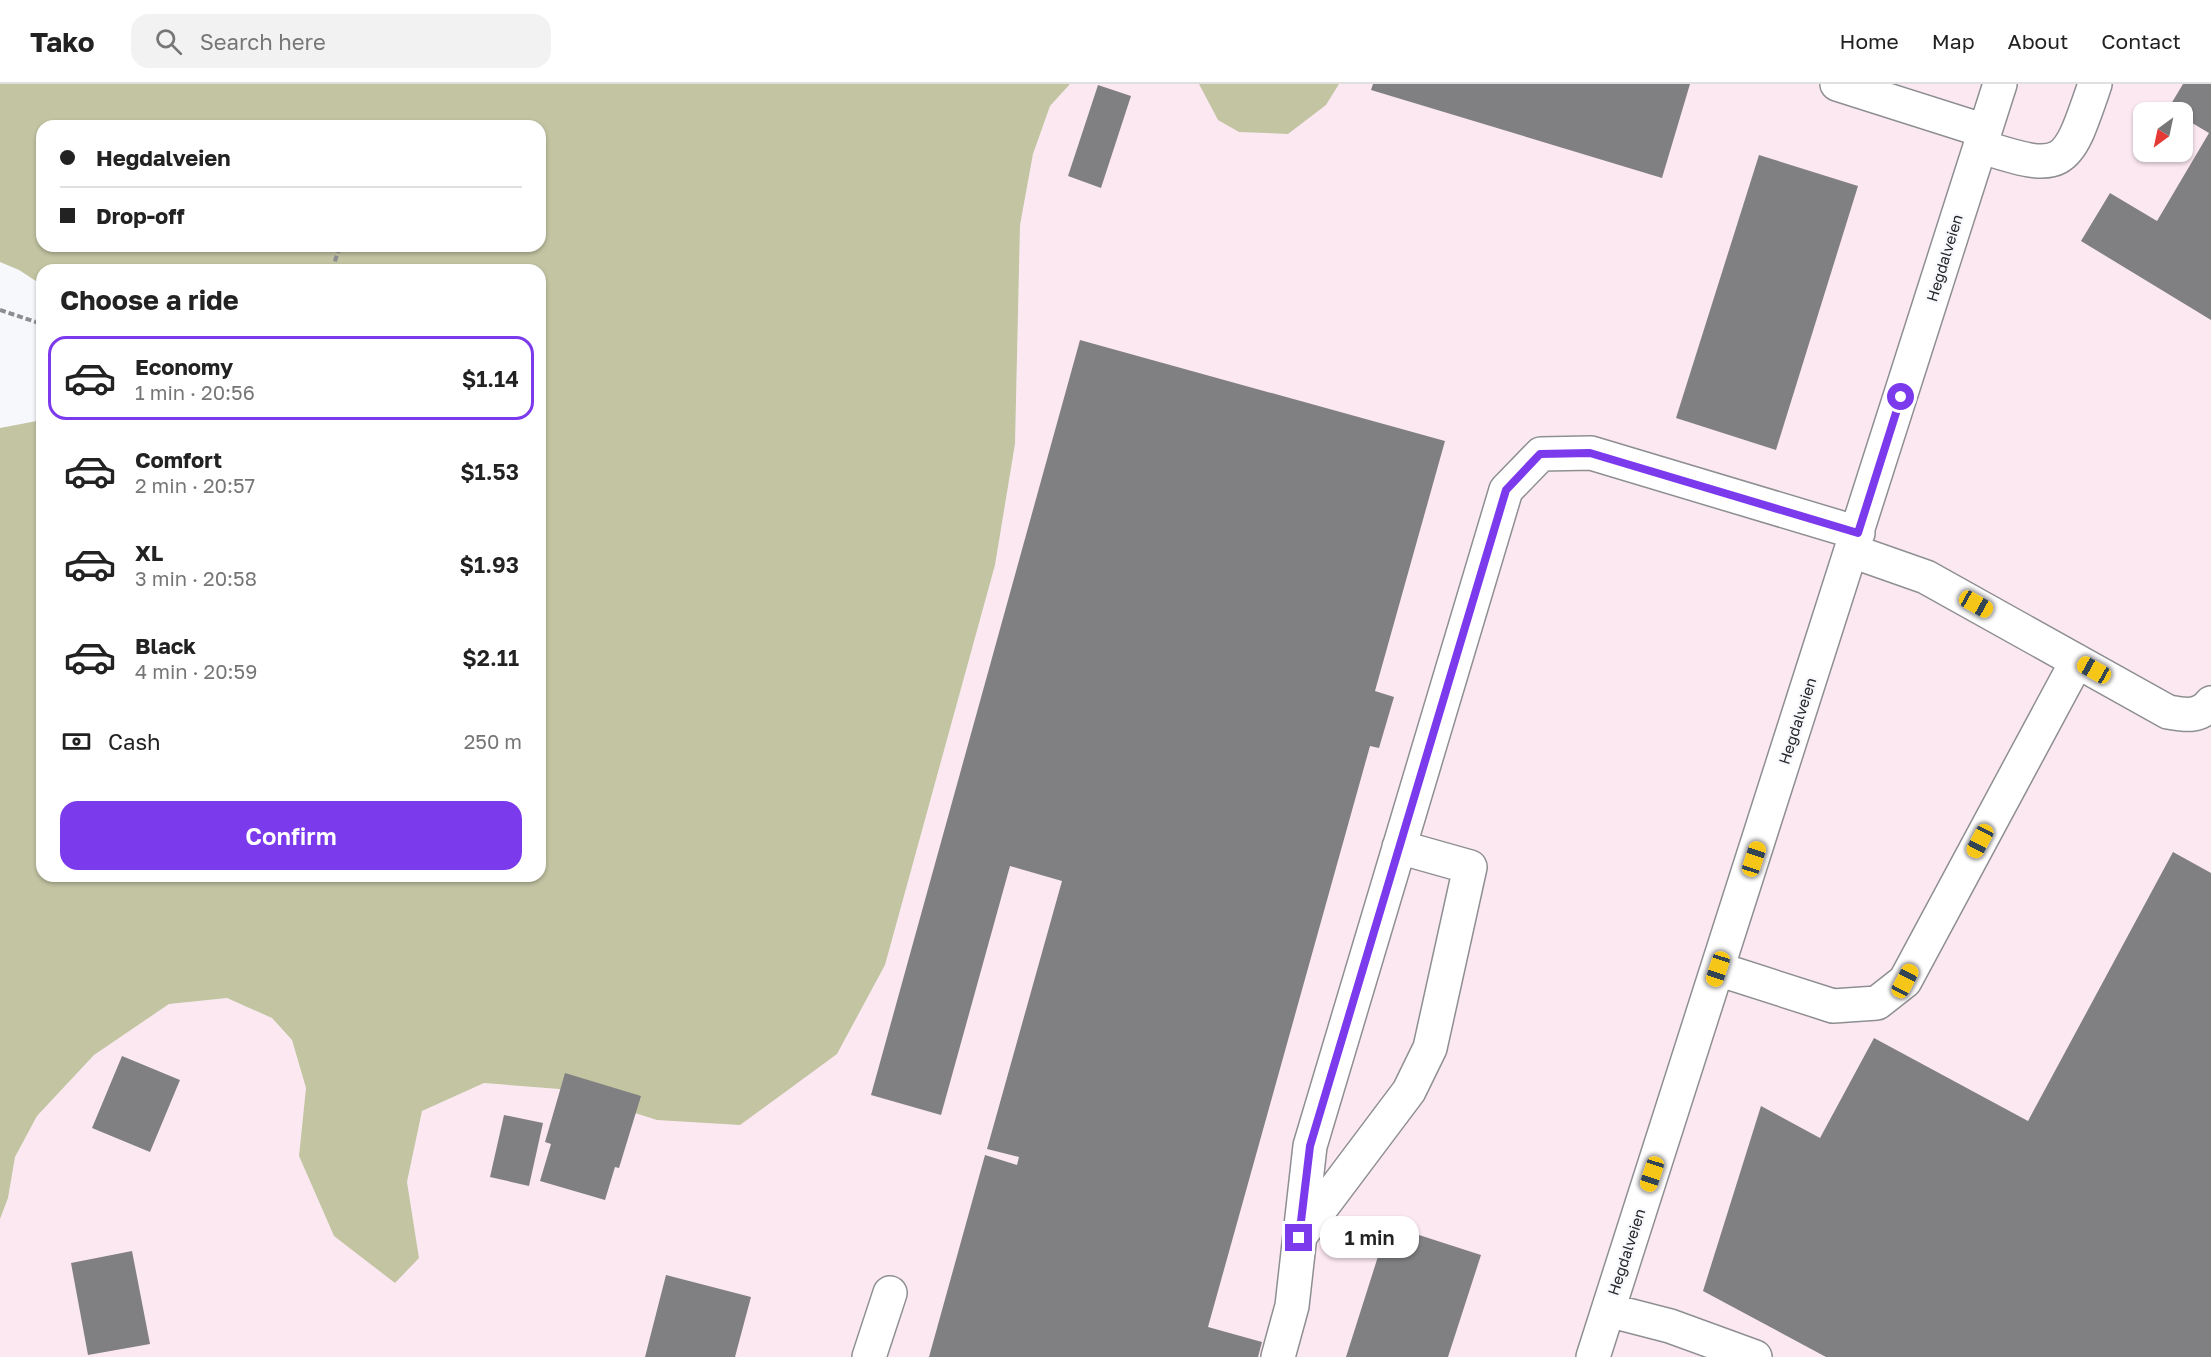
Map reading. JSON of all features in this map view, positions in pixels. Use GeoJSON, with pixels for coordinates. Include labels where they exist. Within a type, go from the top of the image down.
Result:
{"type":"FeatureCollection","features":[{"type":"Feature","properties":{"kind":"street"},"geometry":{"type":"LineString","coordinates":[[1837,84],[1983,138],[2025,161],[2050,163],[2068,151],[2080,127],[2095,84]]}},
{"type":"Feature","properties":{"kind":"street","name":"Hegdalveien"},"geometry":{"type":"LineString","coordinates":[[1593,1357],[2000,84]]}},
{"type":"Feature","properties":{"kind":"street"},"geometry":{"type":"LineString","coordinates":[[1278,1357],[1292,1306],[1310,1146],[1506,490],[1540,454],[1590,453],[1855,542],[1926,577],[2168,712],[2187,716],[2204,713],[2211,703]]}},
{"type":"Feature","properties":{"kind":"street"},"geometry":{"type":"LineString","coordinates":[[1718,969],[1833,1006],[1877,1003],[1905,981],[2077,661]]}},
{"type":"Feature","properties":{"kind":"street"},"geometry":{"type":"LineString","coordinates":[[1299,1238],[1409,1091],[1430,1048],[1470,867],[1399,847]]}},
{"type":"Feature","properties":{"kind":"street"},"geometry":{"type":"LineString","coordinates":[[869,1357],[890,1293]]}},
{"type":"Feature","properties":{"kind":"street"},"geometry":{"type":"LineString","coordinates":[[1608,1310],[1670,1326],[1753,1357]]}},
{"type":"Feature","properties":{"kind":"path"},"geometry":{"type":"LineString","coordinates":[[0,310],[36,322]]}},
{"type":"Feature","properties":{"kind":"shaded area"},"geometry":{"type":"Polygon","coordinates":[[[1070,84],[1199,84],[1239,132],[1287,134],[1326,105],[1339,84],[2211,84],[2211,1357],[0,1357],[0,1219],[8,1198],[15,1157],[37,1116],[94,1055],[169,1004],[227,998],[272,1018],[292,1040],[306,1088],[299,1156],[334,1236],[419,1258],[407,1182],[422,1111],[484,1083],[559,1089],[657,1120],[837,1054],[885,965],[995,565],[1015,444],[1020,225],[1033,154],[1050,106],[1070,84]]]}},
{"type":"Feature","properties":{"kind":"green space"},"geometry":{"type":"Polygon","coordinates":[[[0,84],[1070,84],[1050,106],[1033,154],[1020,225],[1015,444],[995,565],[885,965],[837,1054],[740,1125],[657,1120],[559,1089],[484,1083],[422,1111],[407,1182],[419,1258],[395,1283],[334,1236],[299,1156],[306,1088],[292,1040],[272,1018],[227,998],[169,1004],[94,1055],[37,1116],[15,1157],[8,1198],[0,1219],[0,428],[36,421],[36,882],[546,882],[546,264],[36,264],[36,281],[19,270],[0,262],[0,84]]]}},
{"type":"Feature","properties":{"kind":"green space"},"geometry":{"type":"Polygon","coordinates":[[[1199,84],[1339,84],[1326,105],[1288,134],[1239,132],[1218,120],[1199,84]]]}},
{"type":"Feature","properties":{"kind":"building"},"geometry":{"type":"Polygon","coordinates":[[[1373,84],[1690,84],[1662,178],[1371,90],[1373,84]]]}},
{"type":"Feature","properties":{"kind":"building"},"geometry":{"type":"Polygon","coordinates":[[[2183,84],[2211,84],[2211,320],[2081,241],[2110,193],[2157,221],[2209,133],[2193,124],[2193,102],[2172,102],[2183,84]]]}},
{"type":"Feature","properties":{"kind":"building"},"geometry":{"type":"Polygon","coordinates":[[[1098,85],[1131,96],[1101,188],[1068,176],[1098,85]]]}},
{"type":"Feature","properties":{"kind":"building"},"geometry":{"type":"Polygon","coordinates":[[[1759,155],[1858,186],[1776,450],[1676,418],[1759,155]]]}},
{"type":"Feature","properties":{"kind":"building"},"geometry":{"type":"Polygon","coordinates":[[[1080,340],[1445,441],[1375,691],[1394,697],[1379,748],[1370,746],[1208,1327],[1262,1342],[1258,1357],[929,1357],[985,1155],[1017,1165],[1019,1157],[987,1149],[1062,881],[1010,866],[941,1115],[871,1095],[1080,340]]]}},
{"type":"Feature","properties":{"kind":"building"},"geometry":{"type":"Polygon","coordinates":[[[2173,852],[2211,873],[2211,1357],[1826,1357],[1703,1291],[1761,1106],[1820,1138],[1874,1038],[2028,1121],[2173,852]]]}},
{"type":"Feature","properties":{"kind":"building"},"geometry":{"type":"Polygon","coordinates":[[[122,1056],[180,1080],[150,1152],[92,1128],[122,1056]]]}},
{"type":"Feature","properties":{"kind":"building"},"geometry":{"type":"Polygon","coordinates":[[[565,1073],[641,1096],[619,1168],[615,1167],[605,1200],[540,1181],[551,1144],[545,1142],[565,1073]]]}},
{"type":"Feature","properties":{"kind":"building"},"geometry":{"type":"Polygon","coordinates":[[[504,1115],[543,1123],[529,1186],[490,1177],[504,1115]]]}},
{"type":"Feature","properties":{"kind":"building"},"geometry":{"type":"Polygon","coordinates":[[[1388,1225],[1481,1255],[1448,1357],[1346,1357],[1388,1225]]]}},
{"type":"Feature","properties":{"kind":"building"},"geometry":{"type":"Polygon","coordinates":[[[132,1251],[150,1344],[88,1355],[71,1263],[132,1251]]]}},
{"type":"Feature","properties":{"kind":"building"},"geometry":{"type":"Polygon","coordinates":[[[666,1275],[751,1297],[735,1357],[645,1357],[666,1275]]]}},
{"type":"Feature","properties":{"kind":"route"},"geometry":{"type":"LineString","coordinates":[[1299,1238],[1310,1146],[1506,490],[1540,454],[1590,453],[1858,533],[1901,397]]}}]}
